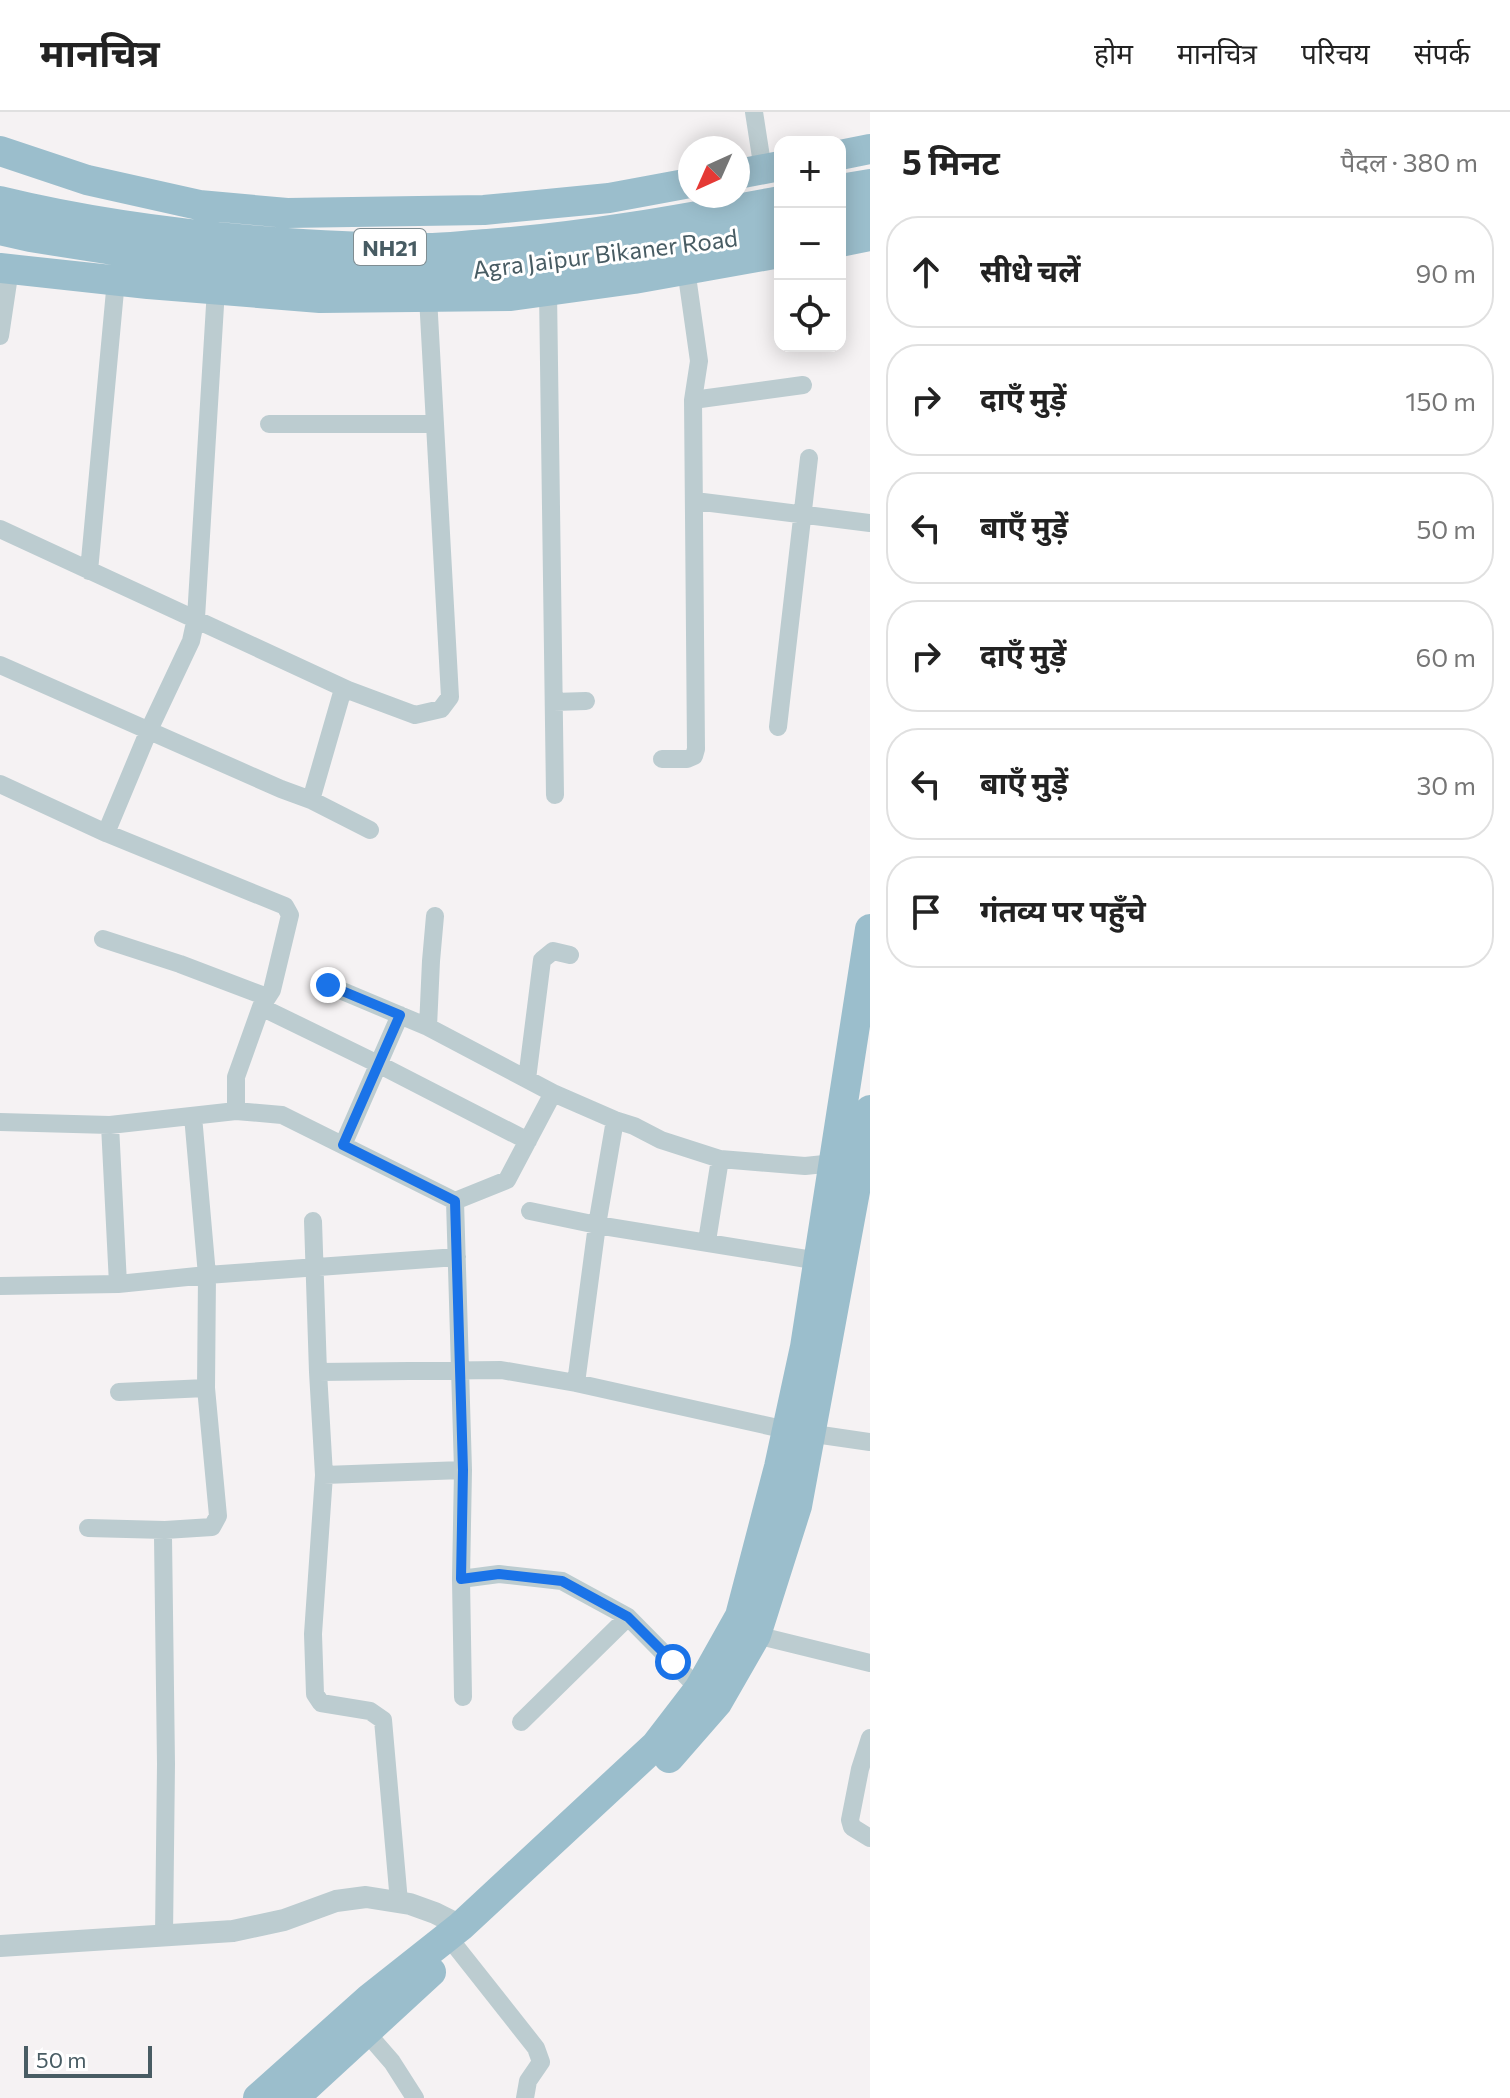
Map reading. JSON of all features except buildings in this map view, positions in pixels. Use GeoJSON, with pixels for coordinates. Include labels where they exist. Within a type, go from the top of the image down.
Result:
{"type":"FeatureCollection","features":[{"type":"Feature","properties":{"kind":"highway"},"geometry":{"type":"LineString","coordinates":[[846,154],[870,149]]}},
{"type":"Feature","properties":{"kind":"highway"},"geometry":{"type":"LineString","coordinates":[[0,151],[87,180],[199,205],[287,213],[484,210],[609,198],[678,185]]}},
{"type":"Feature","properties":{"kind":"highway"},"geometry":{"type":"LineString","coordinates":[[846,188],[870,184]]}},
{"type":"Feature","properties":{"kind":"highway","name":"Agra Jaipur Bikaner Road"},"geometry":{"type":"LineString","coordinates":[[0,201],[127,226],[229,239],[428,248],[541,240],[774,202]]}},
{"type":"Feature","properties":{"kind":"highway"},"geometry":{"type":"LineString","coordinates":[[846,216],[870,212]]}},
{"type":"Feature","properties":{"kind":"highway","name":"Agra Jaipur Bikaner Road"},"geometry":{"type":"LineString","coordinates":[[0,230],[45,240],[209,265],[442,272],[543,266],[701,244],[774,230]]}},
{"type":"Feature","properties":{"kind":"highway"},"geometry":{"type":"LineString","coordinates":[[846,241],[870,236]]}},
{"type":"Feature","properties":{"kind":"highway"},"geometry":{"type":"LineString","coordinates":[[5,269],[320,298],[511,296],[774,254]]}},
{"type":"Feature","properties":{"kind":"highway"},"geometry":{"type":"LineString","coordinates":[[294,2098],[366,2032],[656,1745],[699,1689],[740,1616],[799,1431],[858,1124],[870,929]]}},
{"type":"Feature","properties":{"kind":"highway"},"geometry":{"type":"LineString","coordinates":[[258,2098],[370,1998],[459,1937],[656,1774],[717,1703],[756,1635],[797,1506],[805,1347],[834,1163],[858,1124]]}},
{"type":"Feature","properties":{"kind":"street"},"geometry":{"type":"LineString","coordinates":[[754,112],[760,170]]}},
{"type":"Feature","properties":{"kind":"street"},"geometry":{"type":"LineString","coordinates":[[0,336],[5,269]]}},
{"type":"Feature","properties":{"kind":"street"},"geometry":{"type":"LineString","coordinates":[[662,759],[687,759],[694,756],[696,749],[693,400],[699,361],[686,269]]}},
{"type":"Feature","properties":{"kind":"street"},"geometry":{"type":"LineString","coordinates":[[89,571],[116,280]]}},
{"type":"Feature","properties":{"kind":"street"},"geometry":{"type":"LineString","coordinates":[[106,833],[191,641],[196,618],[216,289]]}},
{"type":"Feature","properties":{"kind":"street"},"geometry":{"type":"LineString","coordinates":[[548,291],[555,795]]}},
{"type":"Feature","properties":{"kind":"street"},"geometry":{"type":"LineString","coordinates":[[0,529],[348,690],[415,715],[441,709],[450,697],[428,297]]}},
{"type":"Feature","properties":{"kind":"street"},"geometry":{"type":"LineString","coordinates":[[693,400],[803,385]]}},
{"type":"Feature","properties":{"kind":"street"},"geometry":{"type":"LineString","coordinates":[[269,424],[434,424]]}},
{"type":"Feature","properties":{"kind":"street"},"geometry":{"type":"LineString","coordinates":[[778,727],[809,458]]}},
{"type":"Feature","properties":{"kind":"street"},"geometry":{"type":"LineString","coordinates":[[695,501],[870,523]]}},
{"type":"Feature","properties":{"kind":"street"},"geometry":{"type":"LineString","coordinates":[[0,665],[311,800],[370,830]]}},
{"type":"Feature","properties":{"kind":"street"},"geometry":{"type":"LineString","coordinates":[[311,800],[341,696],[348,690]]}},
{"type":"Feature","properties":{"kind":"street"},"geometry":{"type":"LineString","coordinates":[[554,702],[586,701]]}},
{"type":"Feature","properties":{"kind":"street"},"geometry":{"type":"LineString","coordinates":[[0,784],[106,833],[285,906],[290,915],[272,990],[264,1002],[236,1077],[236,1111]]}},
{"type":"Feature","properties":{"kind":"street"},"geometry":{"type":"LineString","coordinates":[[428,1027],[435,916]]}},
{"type":"Feature","properties":{"kind":"street"},"geometry":{"type":"LineString","coordinates":[[103,939],[180,964],[264,1002],[528,1141]]}},
{"type":"Feature","properties":{"kind":"street"},"geometry":{"type":"LineString","coordinates":[[527,1079],[542,960],[553,951],[570,955]]}},
{"type":"Feature","properties":{"kind":"street"},"geometry":{"type":"LineString","coordinates":[[328,985],[428,1027],[553,1093],[661,1140],[720,1159],[805,1166],[834,1163]]}},
{"type":"Feature","properties":{"kind":"street"},"geometry":{"type":"LineString","coordinates":[[343,1145],[400,1015]]}},
{"type":"Feature","properties":{"kind":"street"},"geometry":{"type":"LineString","coordinates":[[0,1122],[110,1125],[236,1111],[282,1115],[455,1201],[507,1180],[553,1093]]}},
{"type":"Feature","properties":{"kind":"street"},"geometry":{"type":"LineString","coordinates":[[88,1528],[165,1530],[212,1527],[218,1516],[206,1388],[207,1275],[193,1116]]}},
{"type":"Feature","properties":{"kind":"street"},"geometry":{"type":"LineString","coordinates":[[576,1383],[597,1225],[615,1120]]}},
{"type":"Feature","properties":{"kind":"street"},"geometry":{"type":"LineString","coordinates":[[110,1125],[118,1284]]}},
{"type":"Feature","properties":{"kind":"street"},"geometry":{"type":"LineString","coordinates":[[707,1241],[720,1159]]}},
{"type":"Feature","properties":{"kind":"street"},"geometry":{"type":"LineString","coordinates":[[455,1201],[463,1470],[463,1697]]}},
{"type":"Feature","properties":{"kind":"street"},"geometry":{"type":"LineString","coordinates":[[530,1211],[819,1261]]}},
{"type":"Feature","properties":{"kind":"street"},"geometry":{"type":"LineString","coordinates":[[313,1221],[324,1475],[313,1634],[315,1694],[321,1703],[370,1711],[383,1720],[399,1902]]}},
{"type":"Feature","properties":{"kind":"street"},"geometry":{"type":"LineString","coordinates":[[0,1286],[118,1284],[457,1257]]}},
{"type":"Feature","properties":{"kind":"street"},"geometry":{"type":"LineString","coordinates":[[318,1372],[501,1370],[799,1431],[870,1442]]}},
{"type":"Feature","properties":{"kind":"street"},"geometry":{"type":"LineString","coordinates":[[119,1392],[206,1388]]}},
{"type":"Feature","properties":{"kind":"street"},"geometry":{"type":"LineString","coordinates":[[324,1475],[463,1470]]}},
{"type":"Feature","properties":{"kind":"street"},"geometry":{"type":"LineString","coordinates":[[164,1936],[165,1530]]}},
{"type":"Feature","properties":{"kind":"street"},"geometry":{"type":"LineString","coordinates":[[461,1579],[499,1574],[562,1581],[628,1617],[699,1689]]}},
{"type":"Feature","properties":{"kind":"street"},"geometry":{"type":"LineString","coordinates":[[521,1722],[628,1617]]}},
{"type":"Feature","properties":{"kind":"street"},"geometry":{"type":"LineString","coordinates":[[756,1635],[870,1663]]}},
{"type":"Feature","properties":{"kind":"street"},"geometry":{"type":"LineString","coordinates":[[870,1738],[850,1820],[852,1827],[870,1838]]}},
{"type":"Feature","properties":{"kind":"street"},"geometry":{"type":"LineString","coordinates":[[0,1946],[233,1931],[284,1920],[336,1901],[366,1897],[410,1904],[435,1913],[459,1937],[536,2048],[541,2062],[528,2081],[525,2098]]}},
{"type":"Feature","properties":{"kind":"street"},"geometry":{"type":"LineString","coordinates":[[366,2032],[392,2062],[415,2098]]}},
{"type":"Feature","properties":{"kind":"route"},"geometry":{"type":"LineString","coordinates":[[328,985],[400,1015],[343,1145],[455,1201],[463,1470],[461,1579],[499,1574],[562,1581],[628,1617],[673,1662]]}}]}
